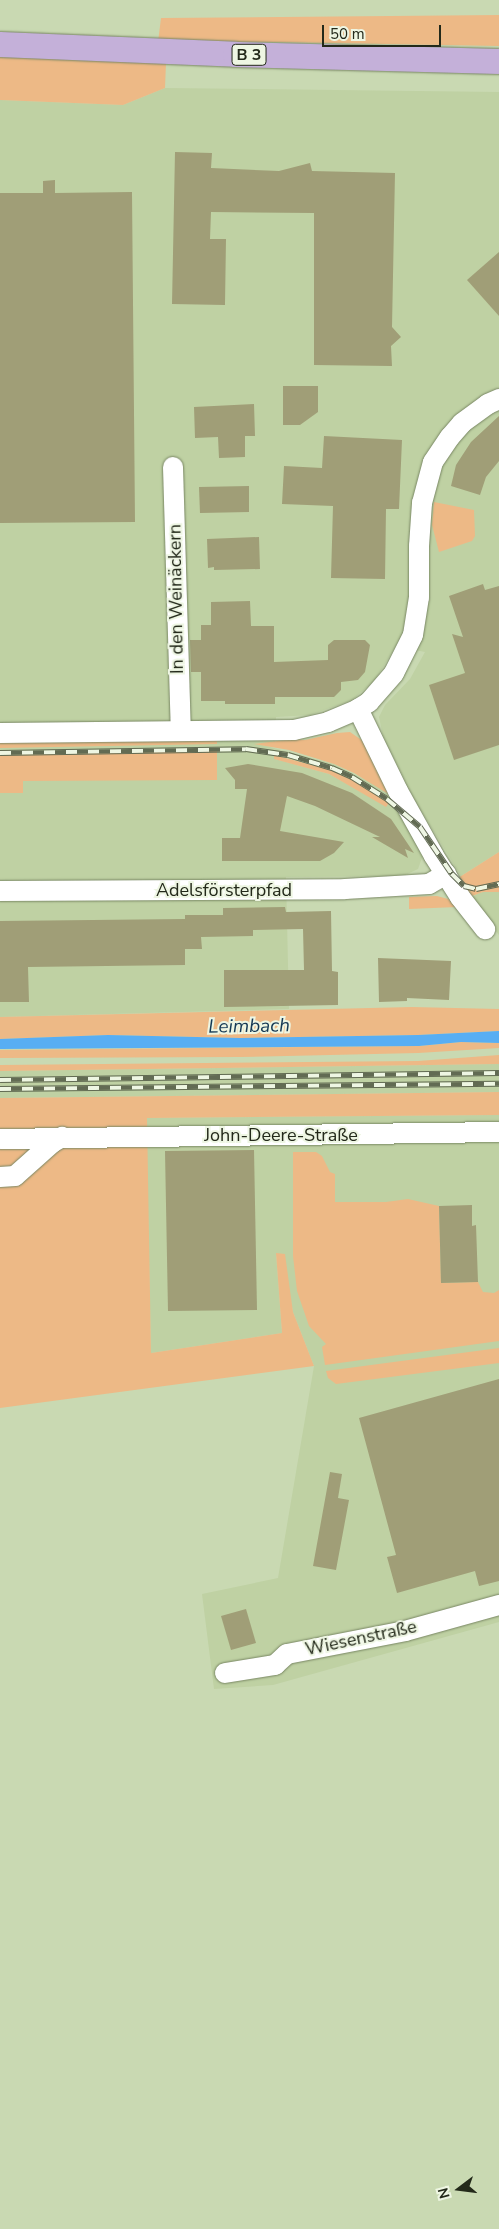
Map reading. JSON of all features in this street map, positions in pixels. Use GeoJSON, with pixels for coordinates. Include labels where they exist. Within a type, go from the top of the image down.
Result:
{"type":"FeatureCollection","features":[{"type":"Feature","properties":{"kind":"main road","name":"B 3"},"geometry":{"type":"LineString","coordinates":[[0,44],[235,54],[499,61]]}},
{"type":"Feature","properties":{"kind":"street"},"geometry":{"type":"LineString","coordinates":[[0,733],[294,730],[328,722],[358,710],[374,697],[394,673],[414,634],[420,597],[419,546],[422,503],[433,462],[450,437],[462,424],[488,404],[499,399]]}},
{"type":"Feature","properties":{"kind":"street","name":"In den Weinäckern"},"geometry":{"type":"LineString","coordinates":[[173,468],[181,731]]}},
{"type":"Feature","properties":{"kind":"street"},"geometry":{"type":"LineString","coordinates":[[358,710],[411,816],[446,874],[485,929]]}},
{"type":"Feature","properties":{"kind":"street","name":"Adelsförsterpfad"},"geometry":{"type":"LineString","coordinates":[[0,891],[345,889],[429,884],[446,874]]}},
{"type":"Feature","properties":{"kind":"street","name":"John-Deere-Straße"},"geometry":{"type":"LineString","coordinates":[[0,1138],[499,1132]]}},
{"type":"Feature","properties":{"kind":"street"},"geometry":{"type":"LineString","coordinates":[[0,1177],[15,1176],[52,1143],[62,1137]]}},
{"type":"Feature","properties":{"kind":"street","name":"Wiesenstraße"},"geometry":{"type":"LineString","coordinates":[[225,1672],[275,1665],[287,1654],[405,1630],[499,1606]]}},
{"type":"Feature","properties":{"kind":"shaded area"},"geometry":{"type":"Polygon","coordinates":[[[499,15],[499,46],[158,42],[161,18],[499,15]]]}},
{"type":"Feature","properties":{"kind":"shaded area"},"geometry":{"type":"Polygon","coordinates":[[[0,56],[166,63],[165,88],[123,105],[0,100],[0,56]]]}},
{"type":"Feature","properties":{"kind":"shaded area"},"geometry":{"type":"Polygon","coordinates":[[[165,88],[499,92],[499,852],[461,876],[414,799],[383,736],[379,717],[385,705],[410,679],[425,652],[396,646],[375,680],[352,700],[310,715],[276,717],[275,743],[255,743],[334,764],[378,786],[390,795],[389,803],[398,813],[401,811],[423,855],[418,869],[403,876],[286,877],[289,1009],[0,1017],[0,100],[123,105],[165,88]],[[274,755],[275,759],[329,774],[386,806],[386,800],[351,779],[331,770],[274,755]]]}},
{"type":"Feature","properties":{"kind":"shaded area"},"geometry":{"type":"Polygon","coordinates":[[[434,502],[474,510],[475,536],[472,541],[439,552],[432,525],[434,502]]]}},
{"type":"Feature","properties":{"kind":"shaded area"},"geometry":{"type":"Polygon","coordinates":[[[350,732],[363,741],[390,795],[354,773],[334,764],[289,750],[254,744],[293,739],[305,740],[350,732]]]}},
{"type":"Feature","properties":{"kind":"shaded area"},"geometry":{"type":"Polygon","coordinates":[[[217,740],[217,744],[0,748],[0,742],[217,740]]]}},
{"type":"Feature","properties":{"kind":"shaded area"},"geometry":{"type":"Polygon","coordinates":[[[217,751],[217,780],[23,781],[23,793],[0,793],[0,755],[217,751]]]}},
{"type":"Feature","properties":{"kind":"shaded area"},"geometry":{"type":"Polygon","coordinates":[[[274,755],[331,770],[351,779],[389,803],[386,807],[329,774],[274,759],[274,755]]]}},
{"type":"Feature","properties":{"kind":"shaded area"},"geometry":{"type":"Polygon","coordinates":[[[499,852],[499,892],[483,892],[472,896],[458,878],[499,852]]]}},
{"type":"Feature","properties":{"kind":"shaded area"},"geometry":{"type":"Polygon","coordinates":[[[483,892],[499,892],[499,935],[470,899],[483,892]]]}},
{"type":"Feature","properties":{"kind":"shaded area"},"geometry":{"type":"Polygon","coordinates":[[[437,896],[448,899],[457,907],[409,909],[409,897],[437,896]]]}},
{"type":"Feature","properties":{"kind":"shaded area"},"geometry":{"type":"Polygon","coordinates":[[[412,1007],[499,1009],[499,1031],[418,1035],[240,1038],[108,1035],[0,1039],[0,1017],[412,1007]]]}},
{"type":"Feature","properties":{"kind":"shaded area"},"geometry":{"type":"Polygon","coordinates":[[[461,1042],[499,1043],[499,1048],[418,1053],[240,1057],[0,1058],[0,1050],[419,1046],[461,1042]]]}},
{"type":"Feature","properties":{"kind":"shaded area"},"geometry":{"type":"Polygon","coordinates":[[[499,1055],[499,1064],[0,1071],[0,1065],[418,1061],[499,1055]]]}},
{"type":"Feature","properties":{"kind":"shaded area"},"geometry":{"type":"Polygon","coordinates":[[[499,1064],[499,1092],[0,1098],[0,1071],[499,1064]]]}},
{"type":"Feature","properties":{"kind":"shaded area"},"geometry":{"type":"Polygon","coordinates":[[[499,1092],[499,1115],[147,1118],[151,1353],[282,1333],[276,1253],[285,1254],[293,1312],[314,1366],[0,1408],[0,1098],[499,1092]]]}},
{"type":"Feature","properties":{"kind":"shaded area"},"geometry":{"type":"Polygon","coordinates":[[[499,1115],[499,1622],[273,1685],[214,1689],[202,1594],[278,1578],[314,1366],[293,1312],[289,1291],[276,1253],[282,1333],[151,1353],[146,1118],[499,1115]]]}},
{"type":"Feature","properties":{"kind":"shaded area"},"geometry":{"type":"Polygon","coordinates":[[[293,1152],[316,1152],[322,1156],[330,1172],[335,1174],[335,1202],[386,1202],[408,1199],[439,1206],[441,1283],[478,1282],[483,1292],[494,1293],[499,1290],[499,1341],[325,1365],[322,1347],[326,1344],[309,1326],[297,1291],[293,1256],[293,1152]]]}},
{"type":"Feature","properties":{"kind":"shaded area"},"geometry":{"type":"Polygon","coordinates":[[[499,1348],[499,1363],[336,1384],[328,1378],[326,1371],[499,1348]]]}},
{"type":"Feature","properties":{"kind":"water"},"geometry":{"type":"Polygon","coordinates":[[[499,1031],[499,1043],[461,1042],[419,1046],[0,1049],[0,1039],[108,1035],[240,1038],[418,1035],[499,1031]]]}},
{"type":"Feature","properties":{"kind":"building"},"geometry":{"type":"Polygon","coordinates":[[[175,152],[212,153],[211,168],[279,171],[310,163],[312,171],[395,173],[392,327],[401,337],[391,346],[392,366],[314,365],[314,213],[211,212],[210,239],[226,239],[225,305],[172,304],[175,152]]]}},
{"type":"Feature","properties":{"kind":"building"},"geometry":{"type":"Polygon","coordinates":[[[55,180],[55,193],[132,192],[135,522],[0,523],[0,193],[43,193],[43,181],[55,180]]]}},
{"type":"Feature","properties":{"kind":"building"},"geometry":{"type":"Polygon","coordinates":[[[499,252],[499,316],[467,280],[499,252]]]}},
{"type":"Feature","properties":{"kind":"building"},"geometry":{"type":"Polygon","coordinates":[[[283,386],[318,386],[318,412],[300,425],[283,425],[283,386]]]}},
{"type":"Feature","properties":{"kind":"building"},"geometry":{"type":"Polygon","coordinates":[[[254,404],[255,436],[245,436],[245,457],[219,458],[218,437],[195,438],[194,407],[254,404]]]}},
{"type":"Feature","properties":{"kind":"building"},"geometry":{"type":"Polygon","coordinates":[[[499,416],[499,461],[486,477],[480,495],[451,486],[456,465],[471,442],[499,416]]]}},
{"type":"Feature","properties":{"kind":"building"},"geometry":{"type":"Polygon","coordinates":[[[324,436],[402,440],[399,509],[386,509],[385,579],[331,578],[333,506],[282,504],[284,466],[322,468],[324,436]]]}},
{"type":"Feature","properties":{"kind":"building"},"geometry":{"type":"Polygon","coordinates":[[[249,486],[249,512],[200,513],[199,487],[249,486]]]}},
{"type":"Feature","properties":{"kind":"building"},"geometry":{"type":"Polygon","coordinates":[[[259,537],[260,569],[214,570],[214,567],[208,568],[207,539],[259,537]]]}},
{"type":"Feature","properties":{"kind":"building"},"geometry":{"type":"Polygon","coordinates":[[[483,584],[485,590],[499,586],[499,745],[454,760],[429,685],[465,673],[452,634],[463,637],[449,596],[483,584]]]}},
{"type":"Feature","properties":{"kind":"building"},"geometry":{"type":"Polygon","coordinates":[[[250,601],[251,626],[274,626],[274,662],[328,660],[328,645],[334,640],[365,640],[370,645],[365,672],[358,680],[341,682],[341,690],[334,697],[275,697],[275,704],[225,704],[225,701],[201,701],[201,672],[191,672],[190,640],[201,640],[201,625],[211,625],[211,602],[250,601]]]}},
{"type":"Feature","properties":{"kind":"building"},"geometry":{"type":"Polygon","coordinates":[[[248,764],[302,773],[352,793],[391,819],[414,853],[405,849],[408,858],[372,837],[380,837],[315,806],[287,796],[280,831],[344,842],[334,853],[320,861],[222,861],[222,838],[240,838],[247,789],[235,789],[235,780],[225,768],[248,764]]]}},
{"type":"Feature","properties":{"kind":"building"},"geometry":{"type":"Polygon","coordinates":[[[285,907],[286,912],[331,911],[332,971],[338,972],[338,1005],[224,1007],[224,970],[304,970],[303,929],[253,930],[253,936],[201,937],[202,949],[185,949],[185,965],[28,967],[29,1002],[0,1002],[0,921],[185,919],[185,915],[223,915],[223,908],[285,907]]]}},
{"type":"Feature","properties":{"kind":"building"},"geometry":{"type":"Polygon","coordinates":[[[378,958],[451,961],[449,1000],[407,998],[407,1001],[379,1002],[378,958]]]}},
{"type":"Feature","properties":{"kind":"building"},"geometry":{"type":"Polygon","coordinates":[[[254,1150],[257,1310],[168,1311],[165,1151],[254,1150]]]}},
{"type":"Feature","properties":{"kind":"building"},"geometry":{"type":"Polygon","coordinates":[[[472,1205],[472,1226],[476,1225],[478,1282],[441,1283],[439,1206],[472,1205]]]}},
{"type":"Feature","properties":{"kind":"building"},"geometry":{"type":"Polygon","coordinates":[[[499,1379],[499,1581],[479,1586],[475,1571],[397,1593],[387,1557],[396,1555],[359,1418],[499,1379]]]}},
{"type":"Feature","properties":{"kind":"building"},"geometry":{"type":"Polygon","coordinates":[[[330,1472],[342,1474],[338,1498],[349,1500],[336,1570],[313,1566],[330,1472]]]}},
{"type":"Feature","properties":{"kind":"building"},"geometry":{"type":"Polygon","coordinates":[[[246,1609],[256,1643],[231,1650],[221,1616],[246,1609]]]}},
{"type":"Feature","properties":{"kind":"railway"},"geometry":{"type":"LineString","coordinates":[[0,753],[246,749],[288,755],[332,768],[352,777],[387,799],[420,827],[452,874],[464,886],[476,889],[499,884]]}},
{"type":"Feature","properties":{"kind":"railway"},"geometry":{"type":"LineString","coordinates":[[0,1080],[499,1073]]}},
{"type":"Feature","properties":{"kind":"railway"},"geometry":{"type":"LineString","coordinates":[[0,1089],[499,1084]]}},
{"type":"Feature","properties":{"kind":"water label","name":"Leimbach"},"geometry":{"type":"Point","coordinates":[249,1027]}}]}
